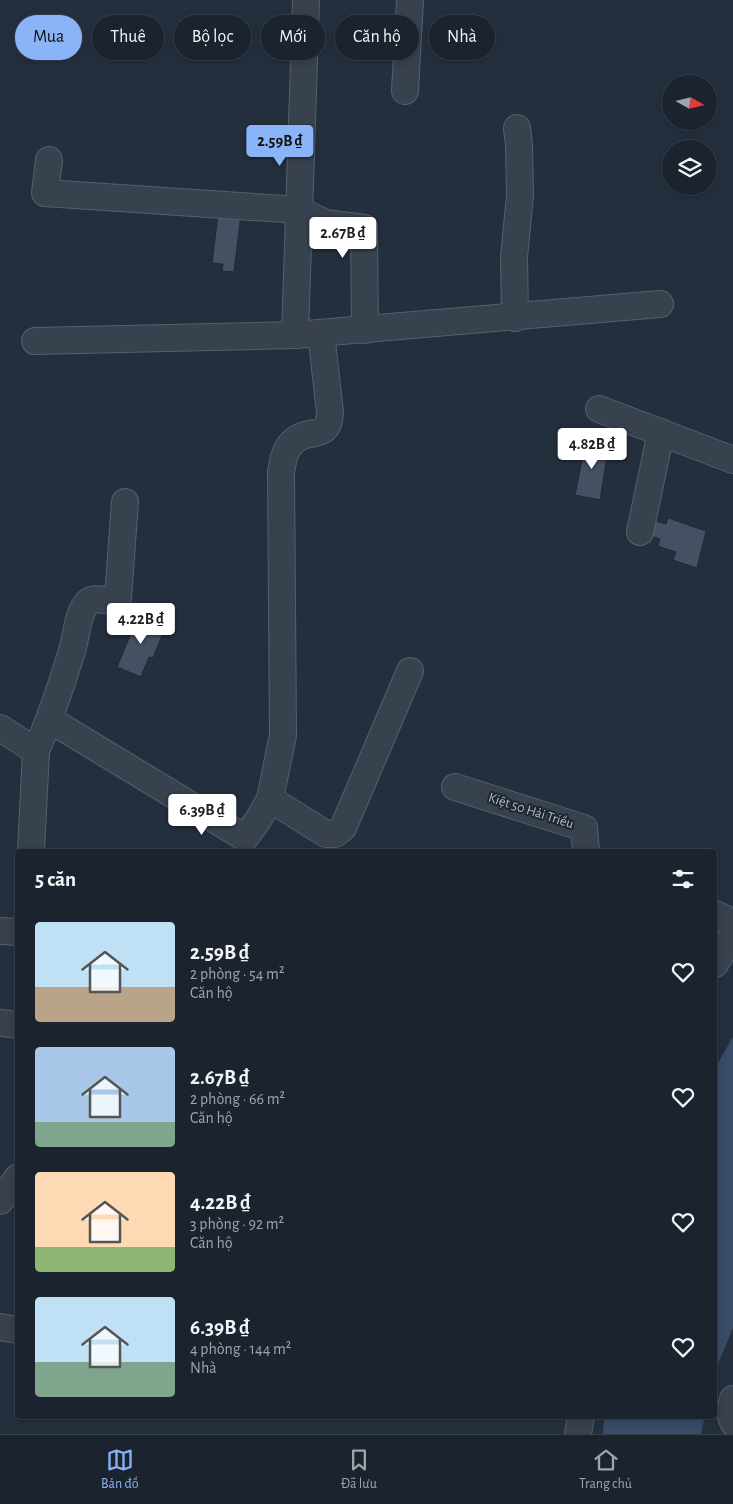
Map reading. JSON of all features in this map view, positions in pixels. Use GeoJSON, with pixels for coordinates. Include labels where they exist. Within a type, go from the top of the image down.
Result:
{"type":"FeatureCollection","features":[{"type":"Feature","properties":{"kind":"street"},"geometry":{"type":"LineString","coordinates":[[295,335],[306,0]]}},
{"type":"Feature","properties":{"kind":"street"},"geometry":{"type":"LineString","coordinates":[[405,91],[410,0]]}},
{"type":"Feature","properties":{"kind":"street"},"geometry":{"type":"LineString","coordinates":[[515,318],[514,257],[520,195],[520,145],[516,128]]}},
{"type":"Feature","properties":{"kind":"street"},"geometry":{"type":"LineString","coordinates":[[49,160],[45,193],[299,210],[325,223],[364,228],[365,330]]}},
{"type":"Feature","properties":{"kind":"street"},"geometry":{"type":"LineString","coordinates":[[35,341],[295,335],[515,318],[660,304]]}},
{"type":"Feature","properties":{"kind":"street"},"geometry":{"type":"LineString","coordinates":[[50,720],[245,838],[258,820],[270,799],[284,735],[281,472],[283,457],[288,447],[296,439],[321,432],[327,428],[330,421],[322,333]]}},
{"type":"Feature","properties":{"kind":"street"},"geometry":{"type":"LineString","coordinates":[[599,408],[733,460]]}},
{"type":"Feature","properties":{"kind":"street"},"geometry":{"type":"LineString","coordinates":[[640,532],[661,432]]}},
{"type":"Feature","properties":{"kind":"street"},"geometry":{"type":"LineString","coordinates":[[31,849],[36,751],[50,720],[71,654],[80,617],[85,606],[94,599],[113,601],[118,598],[124,502]]}},
{"type":"Feature","properties":{"kind":"street"},"geometry":{"type":"LineString","coordinates":[[270,799],[326,834],[335,834],[343,828],[410,671]]}},
{"type":"Feature","properties":{"kind":"street"},"geometry":{"type":"LineString","coordinates":[[0,728],[36,751]]}},
{"type":"Feature","properties":{"kind":"street","name":"Kiệt 50 Hải Triều"},"geometry":{"type":"LineString","coordinates":[[455,786],[584,828],[586,849]]}},
{"type":"Feature","properties":{"kind":"street"},"geometry":{"type":"LineString","coordinates":[[717,915],[733,922]]}},
{"type":"Feature","properties":{"kind":"street"},"geometry":{"type":"LineString","coordinates":[[0,932],[15,932]]}},
{"type":"Feature","properties":{"kind":"street"},"geometry":{"type":"LineString","coordinates":[[717,961],[733,934]]}},
{"type":"Feature","properties":{"kind":"street"},"geometry":{"type":"LineString","coordinates":[[0,1023],[15,1025]]}},
{"type":"Feature","properties":{"kind":"street"},"geometry":{"type":"LineString","coordinates":[[0,1201],[15,1181]]}},
{"type":"Feature","properties":{"kind":"street"},"geometry":{"type":"LineString","coordinates":[[0,1327],[15,1330]]}},
{"type":"Feature","properties":{"kind":"street"},"geometry":{"type":"LineString","coordinates":[[733,1398],[730,1413],[733,1422]]}},
{"type":"Feature","properties":{"kind":"street"},"geometry":{"type":"LineString","coordinates":[[578,1434],[580,1419]]}},
{"type":"Feature","properties":{"kind":"water"},"geometry":{"type":"Polygon","coordinates":[[[733,1037],[733,1328],[717,1366],[717,1065],[733,1037]]]}},
{"type":"Feature","properties":{"kind":"water"},"geometry":{"type":"Polygon","coordinates":[[[604,1419],[704,1419],[701,1434],[603,1434],[604,1419]]]}},
{"type":"Feature","properties":{"kind":"building"},"geometry":{"type":"Polygon","coordinates":[[[219,206],[241,214],[234,272],[222,271],[223,264],[212,263],[219,206]]]}},
{"type":"Feature","properties":{"kind":"building"},"geometry":{"type":"Polygon","coordinates":[[[586,440],[609,445],[600,500],[575,495],[586,440]]]}},
{"type":"Feature","properties":{"kind":"building"},"geometry":{"type":"Polygon","coordinates":[[[668,518],[706,531],[697,568],[673,560],[676,552],[658,546],[660,539],[648,535],[653,520],[666,524],[668,518]]]}},
{"type":"Feature","properties":{"kind":"building"},"geometry":{"type":"Polygon","coordinates":[[[139,614],[164,622],[161,633],[163,633],[153,658],[149,657],[141,677],[117,667],[139,614]]]}}]}
